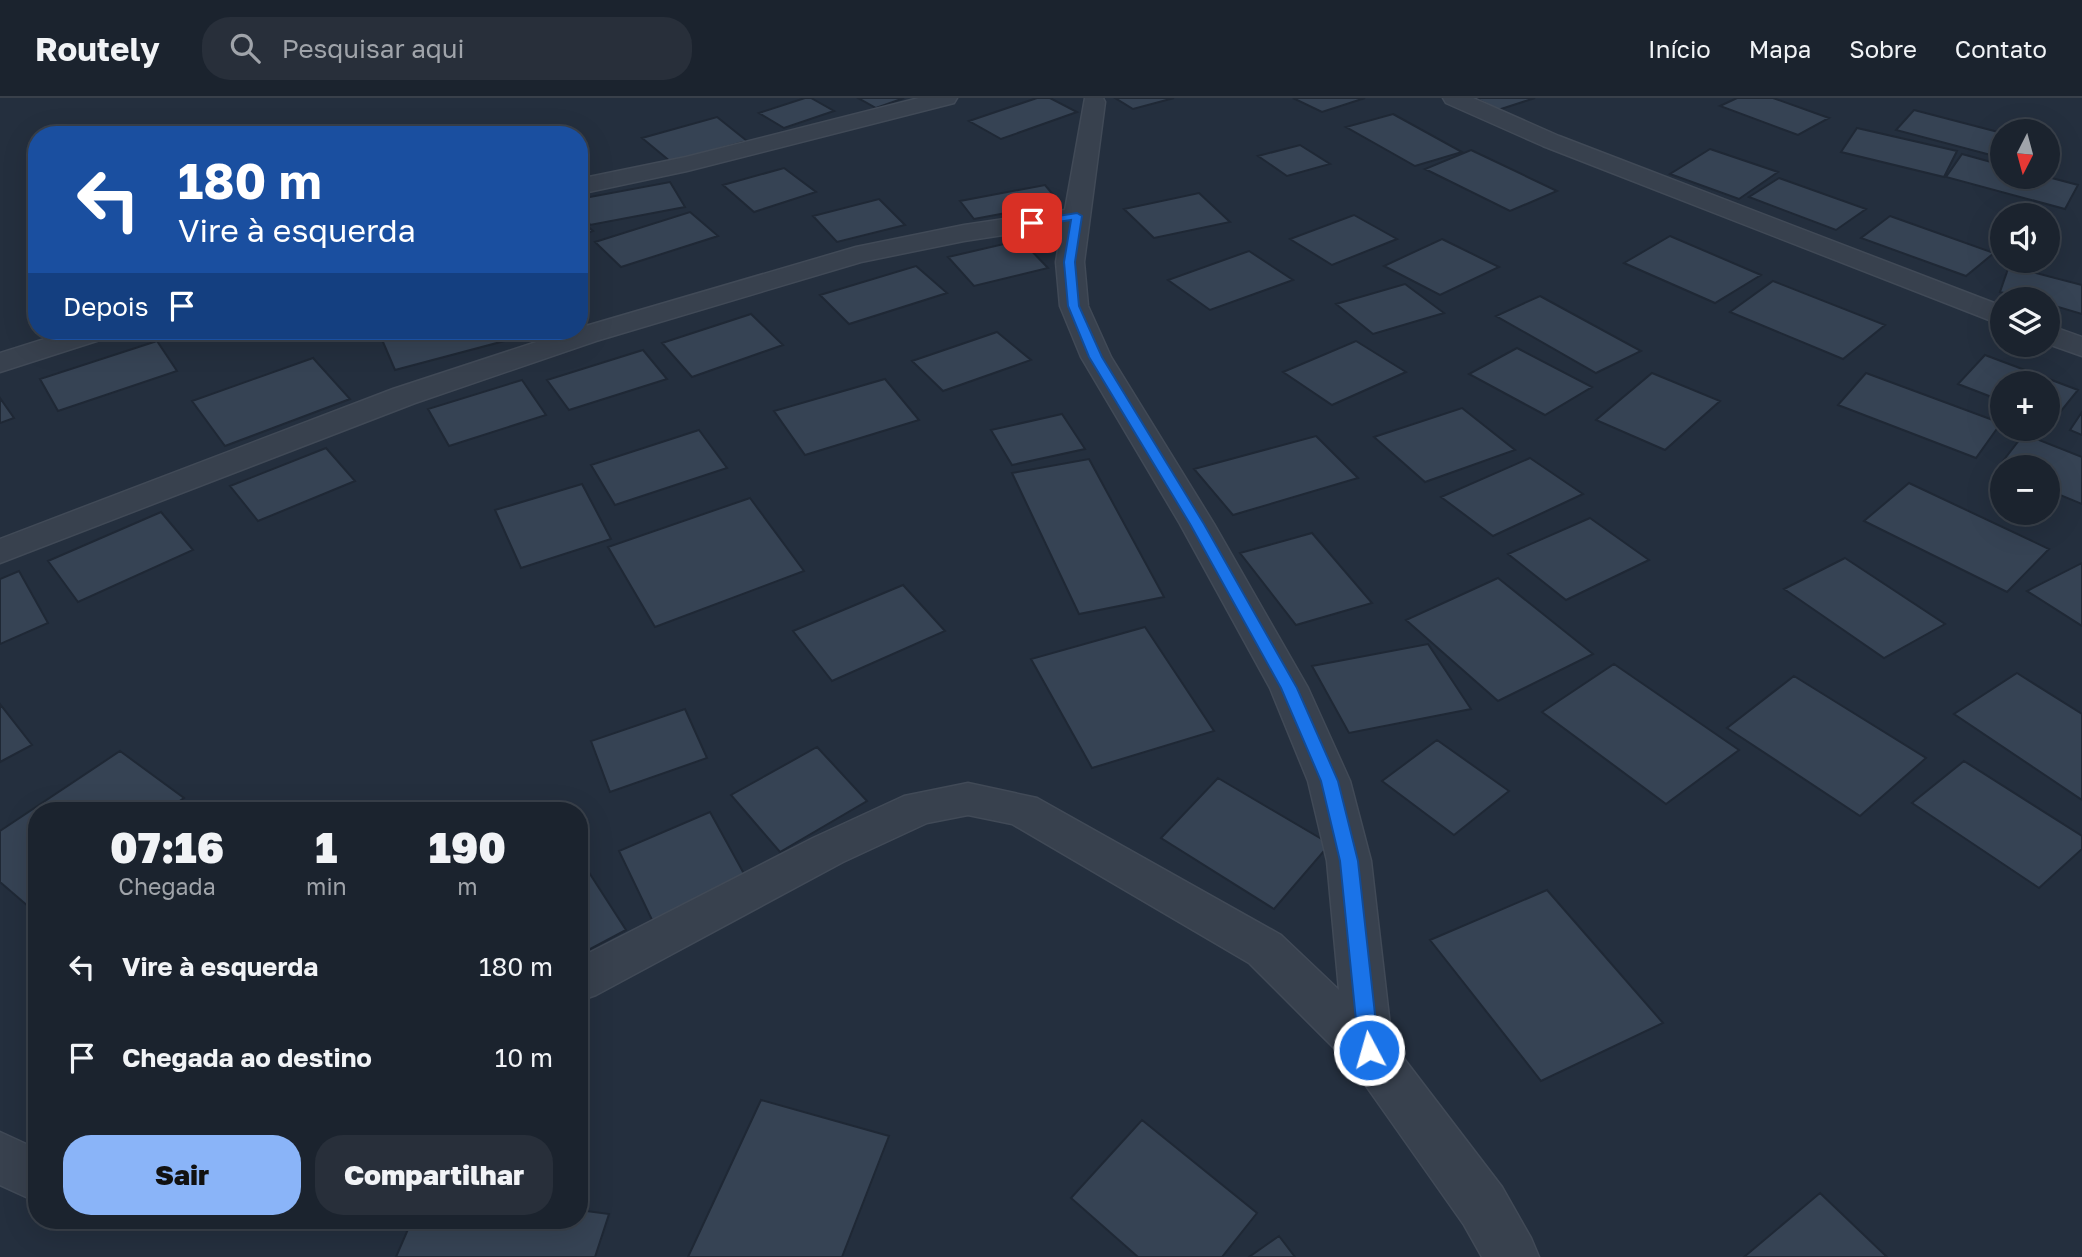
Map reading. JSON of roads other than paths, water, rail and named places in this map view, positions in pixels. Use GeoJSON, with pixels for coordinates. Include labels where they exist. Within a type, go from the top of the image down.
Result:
{"type":"FeatureCollection","features":[{"type":"Feature","properties":{"kind":"street"},"geometry":{"type":"LineString","coordinates":[[588,185],[687,164],[947,98]]}},
{"type":"Feature","properties":{"kind":"street"},"geometry":{"type":"LineString","coordinates":[[1454,98],[1551,141],[1990,311]]}},
{"type":"Feature","properties":{"kind":"street"},"geometry":{"type":"LineString","coordinates":[[1094,102],[1070,262],[1073,306],[1096,357],[1197,524],[1289,688],[1329,781],[1349,861],[1369,1050]]}},
{"type":"Feature","properties":{"kind":"street"},"geometry":{"type":"LineString","coordinates":[[588,334],[856,255],[964,233],[1077,216]]}},
{"type":"Feature","properties":{"kind":"street"},"geometry":{"type":"LineString","coordinates":[[2060,339],[2082,347]]}},
{"type":"Feature","properties":{"kind":"street"},"geometry":{"type":"LineString","coordinates":[[0,363],[71,340]]}},
{"type":"Feature","properties":{"kind":"street"},"geometry":{"type":"LineString","coordinates":[[0,552],[404,396],[571,340]]}},
{"type":"Feature","properties":{"kind":"street"},"geometry":{"type":"LineString","coordinates":[[588,976],[828,850],[919,807],[968,799],[1022,810],[1265,949],[1369,1050],[1483,1206],[1512,1257]]}},
{"type":"Feature","properties":{"kind":"street"},"geometry":{"type":"LineString","coordinates":[[0,1157],[28,1172]]}}]}
